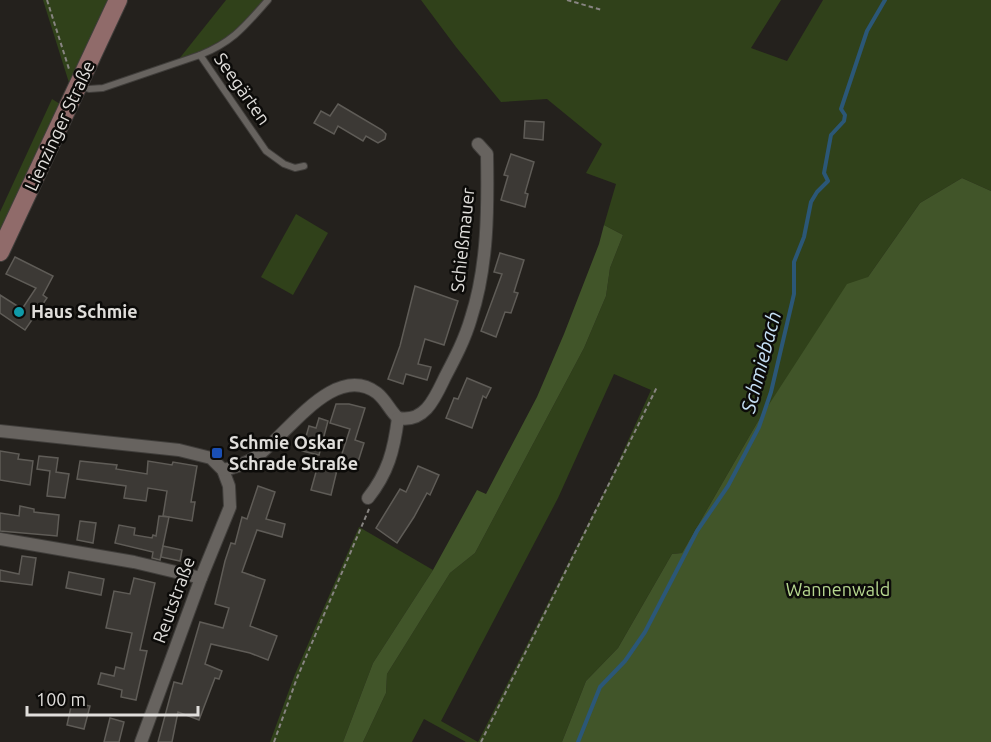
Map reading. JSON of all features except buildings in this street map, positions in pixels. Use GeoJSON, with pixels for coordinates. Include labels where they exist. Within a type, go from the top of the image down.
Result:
{"type":"FeatureCollection","features":[{"type":"Feature","properties":{"kind":"street","name":"Lienzinger Straße"},"geometry":{"type":"LineString","coordinates":[[0,252],[118,0]]}},
{"type":"Feature","properties":{"kind":"street","name":"Schießmauer"},"geometry":{"type":"LineString","coordinates":[[398,418],[410,419],[417,416],[434,400],[460,347],[471,318],[483,258],[486,210],[487,154],[478,144]]}},
{"type":"Feature","properties":{"kind":"street"},"geometry":{"type":"LineString","coordinates":[[0,430],[179,450],[211,458],[223,470],[241,466],[258,455],[331,390],[356,384],[378,394],[398,418],[393,451],[380,483],[368,498]]}},
{"type":"Feature","properties":{"kind":"street","name":"Reutstraße"},"geometry":{"type":"LineString","coordinates":[[141,742],[201,578],[230,507],[229,486],[223,470]]}},
{"type":"Feature","properties":{"kind":"street"},"geometry":{"type":"LineString","coordinates":[[0,539],[134,562],[201,578]]}},
{"type":"Feature","properties":{"kind":"lane"},"geometry":{"type":"LineString","coordinates":[[200,55],[213,50],[238,34],[268,0]]}},
{"type":"Feature","properties":{"kind":"lane","name":"Seegärten"},"geometry":{"type":"LineString","coordinates":[[79,86],[103,88],[200,55],[266,151],[284,164],[295,168],[304,166]]}},
{"type":"Feature","properties":{"kind":"path"},"geometry":{"type":"LineString","coordinates":[[47,0],[72,81],[79,86]]}},
{"type":"Feature","properties":{"kind":"path"},"geometry":{"type":"LineString","coordinates":[[567,0],[602,10]]}},
{"type":"Feature","properties":{"kind":"path"},"geometry":{"type":"LineString","coordinates":[[481,742],[657,387]]}},
{"type":"Feature","properties":{"kind":"path"},"geometry":{"type":"LineString","coordinates":[[274,742],[297,678],[371,504],[368,498]]}},
{"type":"Feature","properties":{"kind":"green space"},"geometry":{"type":"Polygon","coordinates":[[[43,0],[111,0],[70,86],[43,0]]]}},
{"type":"Feature","properties":{"kind":"green space"},"geometry":{"type":"Polygon","coordinates":[[[226,0],[265,0],[237,31],[208,48],[179,59],[226,0]]]}},
{"type":"Feature","properties":{"kind":"green space"},"geometry":{"type":"Polygon","coordinates":[[[421,0],[781,0],[751,48],[787,61],[823,0],[991,0],[991,191],[962,178],[920,203],[868,277],[757,423],[682,553],[672,554],[618,648],[586,681],[562,742],[478,742],[466,742],[424,719],[412,742],[363,742],[386,693],[387,674],[450,573],[475,553],[584,348],[606,296],[610,268],[623,235],[604,225],[616,184],[586,173],[602,144],[547,99],[501,102],[421,0]],[[614,374],[558,498],[441,721],[478,742],[612,476],[651,390],[614,374]]]}},
{"type":"Feature","properties":{"kind":"green space"},"geometry":{"type":"Polygon","coordinates":[[[52,99],[60,104],[0,237],[0,212],[52,99]]]}},
{"type":"Feature","properties":{"kind":"green space","name":"Wannenwald"},"geometry":{"type":"Polygon","coordinates":[[[962,178],[991,191],[991,742],[562,742],[586,681],[618,648],[672,554],[682,553],[757,423],[847,284],[868,277],[920,203],[962,178]]]}},
{"type":"Feature","properties":{"kind":"green space"},"geometry":{"type":"Polygon","coordinates":[[[296,214],[328,233],[293,295],[261,277],[296,214]]]}},
{"type":"Feature","properties":{"kind":"green space"},"geometry":{"type":"Polygon","coordinates":[[[604,225],[623,235],[610,268],[606,296],[584,348],[475,553],[450,573],[387,674],[386,693],[363,742],[343,742],[373,663],[433,570],[477,490],[486,494],[537,397],[564,334],[599,244],[604,225]]]}},
{"type":"Feature","properties":{"kind":"green space"},"geometry":{"type":"Polygon","coordinates":[[[359,527],[433,570],[373,663],[343,742],[270,742],[295,674],[359,527]]]}},
{"type":"Feature","properties":{"kind":"waterway","name":"Schmiebach"},"geometry":{"type":"LineString","coordinates":[[578,742],[600,687],[625,661],[645,632],[697,531],[728,486],[759,427],[771,392],[794,294],[794,262],[804,237],[811,202],[828,181],[824,173],[831,135],[844,121],[845,115],[841,109],[867,31],[885,0]]}},
{"type":"Feature","properties":{"kind":"place","name":"Haus Schmie"},"geometry":{"type":"Point","coordinates":[19,312]}},
{"type":"Feature","properties":{"kind":"place","name":"Schmie Oskar Schrade Straße"},"geometry":{"type":"Point","coordinates":[217,453]}}]}
